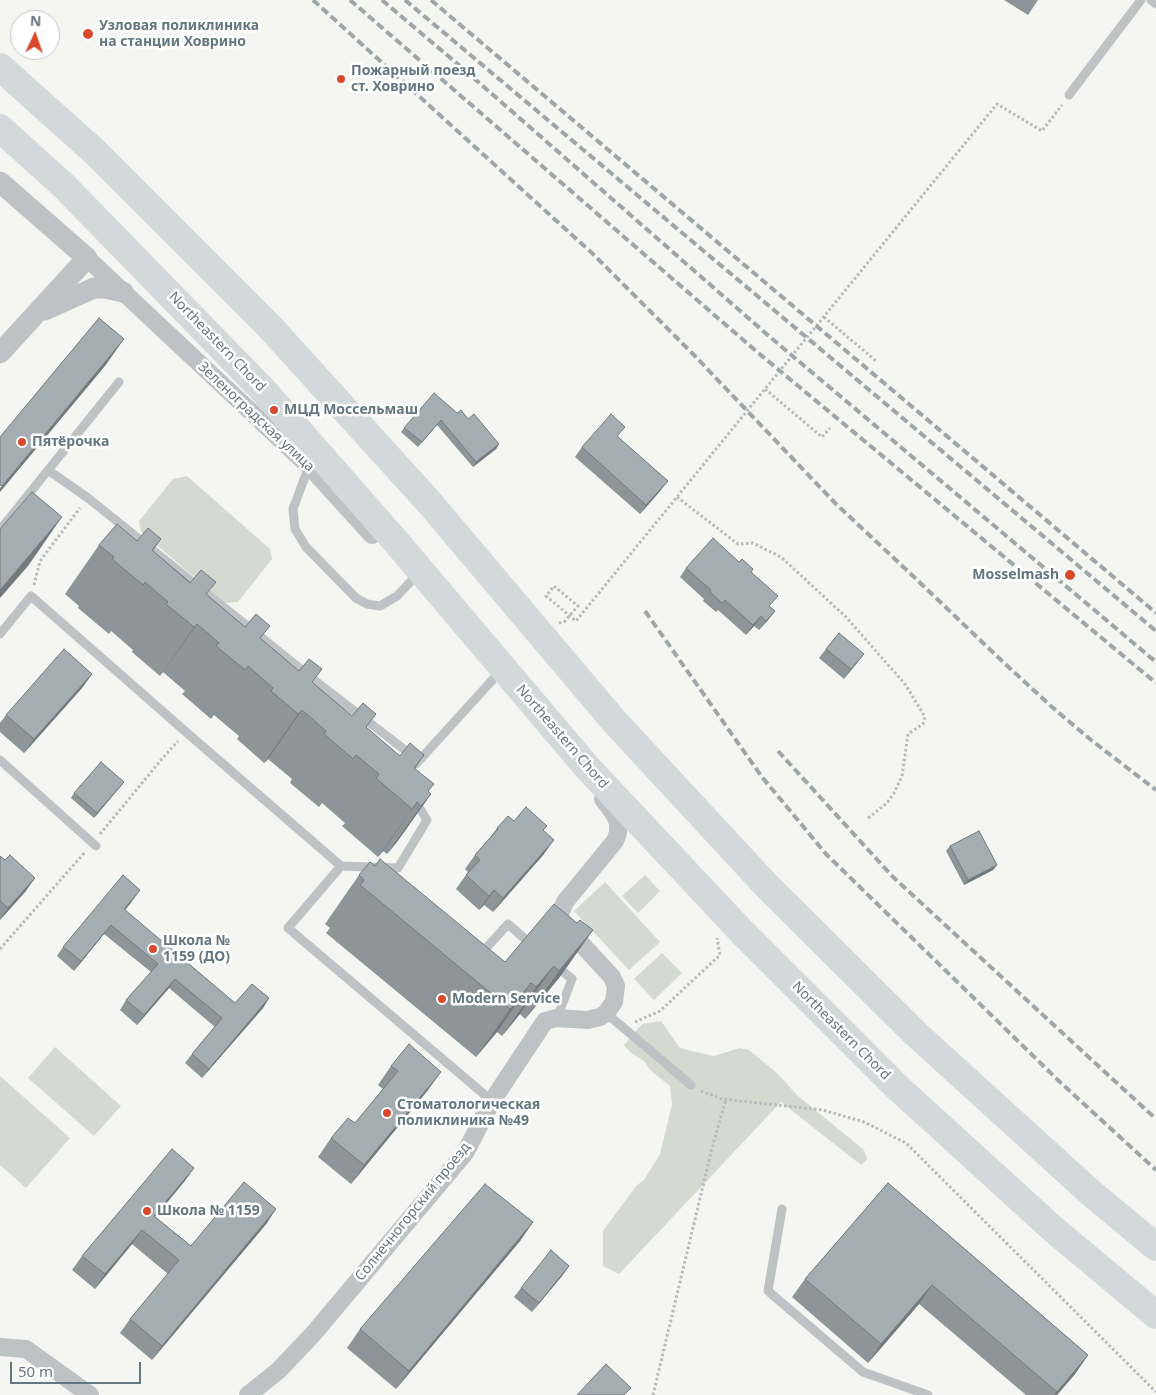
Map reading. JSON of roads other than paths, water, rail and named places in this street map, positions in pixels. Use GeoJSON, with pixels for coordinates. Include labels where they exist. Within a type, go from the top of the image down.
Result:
{"type":"FeatureCollection","features":[{"type":"Feature","properties":{"kind":"main road"},"geometry":{"type":"LineString","coordinates":[[0,67],[95,152],[270,326],[428,501],[614,721],[766,885],[916,1034],[1091,1193],[1156,1247]]}},
{"type":"Feature","properties":{"kind":"main road","name":"Northeastern Chord"},"geometry":{"type":"LineString","coordinates":[[0,128],[64,186],[264,390],[398,544],[586,766],[742,932],[896,1086],[1053,1229],[1156,1314]]}},
{"type":"Feature","properties":{"kind":"street","name":"Зеленоградская улица"},"geometry":{"type":"LineString","coordinates":[[0,182],[124,292],[312,469],[413,579],[495,674]]}},
{"type":"Feature","properties":{"kind":"street"},"geometry":{"type":"LineString","coordinates":[[0,353],[87,258]]}},
{"type":"Feature","properties":{"kind":"street"},"geometry":{"type":"LineString","coordinates":[[34,316],[94,288],[124,292]]}},
{"type":"Feature","properties":{"kind":"street"},"geometry":{"type":"LineString","coordinates":[[495,674],[613,812],[618,822],[618,833],[615,841],[565,902],[560,918],[564,925],[612,977],[616,986],[614,1002],[600,1017],[588,1020],[557,1018]]}},
{"type":"Feature","properties":{"kind":"street","name":"Солнечногорский проезд"},"geometry":{"type":"LineString","coordinates":[[248,1395],[279,1370],[314,1332],[465,1153],[492,1102],[545,1021],[557,1018]]}},
{"type":"Feature","properties":{"kind":"street"},"geometry":{"type":"LineString","coordinates":[[0,1347],[26,1349],[90,1395]]}},
{"type":"Feature","properties":{"kind":"lane"},"geometry":{"type":"LineString","coordinates":[[1069,95],[1141,0]]}},
{"type":"Feature","properties":{"kind":"lane"},"geometry":{"type":"LineString","coordinates":[[1151,0],[1156,4]]}},
{"type":"Feature","properties":{"kind":"lane"},"geometry":{"type":"LineString","coordinates":[[0,530],[119,382]]}},
{"type":"Feature","properties":{"kind":"lane"},"geometry":{"type":"LineString","coordinates":[[312,469],[306,474],[294,509],[295,529],[306,547],[356,598],[367,604],[380,606],[397,596],[413,579]]}},
{"type":"Feature","properties":{"kind":"lane"},"geometry":{"type":"LineString","coordinates":[[48,470],[88,498],[318,684],[419,760]]}},
{"type":"Feature","properties":{"kind":"lane"},"geometry":{"type":"LineString","coordinates":[[0,634],[31,596],[341,866],[395,872],[427,820],[408,788]]}},
{"type":"Feature","properties":{"kind":"lane"},"geometry":{"type":"LineString","coordinates":[[408,773],[495,674]]}},
{"type":"Feature","properties":{"kind":"lane"},"geometry":{"type":"LineString","coordinates":[[0,760],[96,846]]}},
{"type":"Feature","properties":{"kind":"lane"},"geometry":{"type":"LineString","coordinates":[[341,866],[288,928],[492,1102]]}},
{"type":"Feature","properties":{"kind":"lane"},"geometry":{"type":"LineString","coordinates":[[466,956],[474,962],[508,924],[572,979],[557,1018]]}},
{"type":"Feature","properties":{"kind":"lane"},"geometry":{"type":"LineString","coordinates":[[606,1012],[695,1088]]}},
{"type":"Feature","properties":{"kind":"lane"},"geometry":{"type":"LineString","coordinates":[[782,1208],[768,1291],[862,1372],[928,1395]]}},
{"type":"Feature","properties":{"kind":"railway"},"geometry":{"type":"LineString","coordinates":[[313,0],[593,254],[693,354],[836,504],[1002,661],[1091,740],[1156,790]]}},
{"type":"Feature","properties":{"kind":"railway"},"geometry":{"type":"LineString","coordinates":[[350,0],[756,351],[1156,683]]}},
{"type":"Feature","properties":{"kind":"railway"},"geometry":{"type":"LineString","coordinates":[[382,0],[770,337],[1156,662]]}},
{"type":"Feature","properties":{"kind":"railway"},"geometry":{"type":"LineString","coordinates":[[405,0],[1156,631]]}},
{"type":"Feature","properties":{"kind":"railway"},"geometry":{"type":"LineString","coordinates":[[431,0],[1156,613]]}},
{"type":"Feature","properties":{"kind":"railway"},"geometry":{"type":"LineString","coordinates":[[645,611],[762,777],[826,854],[1061,1083],[1156,1170]]}},
{"type":"Feature","properties":{"kind":"railway"},"geometry":{"type":"LineString","coordinates":[[778,751],[893,877],[1156,1119]]}},
{"type":"Feature","properties":{"kind":"place","name":"Узловая поликлиника на станции Ховрино"},"geometry":{"type":"Point","coordinates":[88,34]}},
{"type":"Feature","properties":{"kind":"place","name":"Пожарный поезд ст. Ховрино"},"geometry":{"type":"Point","coordinates":[341,79]}},
{"type":"Feature","properties":{"kind":"place","name":"МЦД Моссельмаш"},"geometry":{"type":"Point","coordinates":[274,410]}},
{"type":"Feature","properties":{"kind":"place","name":"Пятёрочка"},"geometry":{"type":"Point","coordinates":[22,442]}},
{"type":"Feature","properties":{"kind":"place","name":"Mosselmash"},"geometry":{"type":"Point","coordinates":[1070,575]}},
{"type":"Feature","properties":{"kind":"place","name":"Школа № 1159 (ДО)"},"geometry":{"type":"Point","coordinates":[153,949]}},
{"type":"Feature","properties":{"kind":"place","name":"Modern Service"},"geometry":{"type":"Point","coordinates":[442,999]}},
{"type":"Feature","properties":{"kind":"place","name":"Стоматологическая поликлиника №49"},"geometry":{"type":"Point","coordinates":[387,1113]}},
{"type":"Feature","properties":{"kind":"place","name":"Школа № 1159"},"geometry":{"type":"Point","coordinates":[147,1211]}}]}
